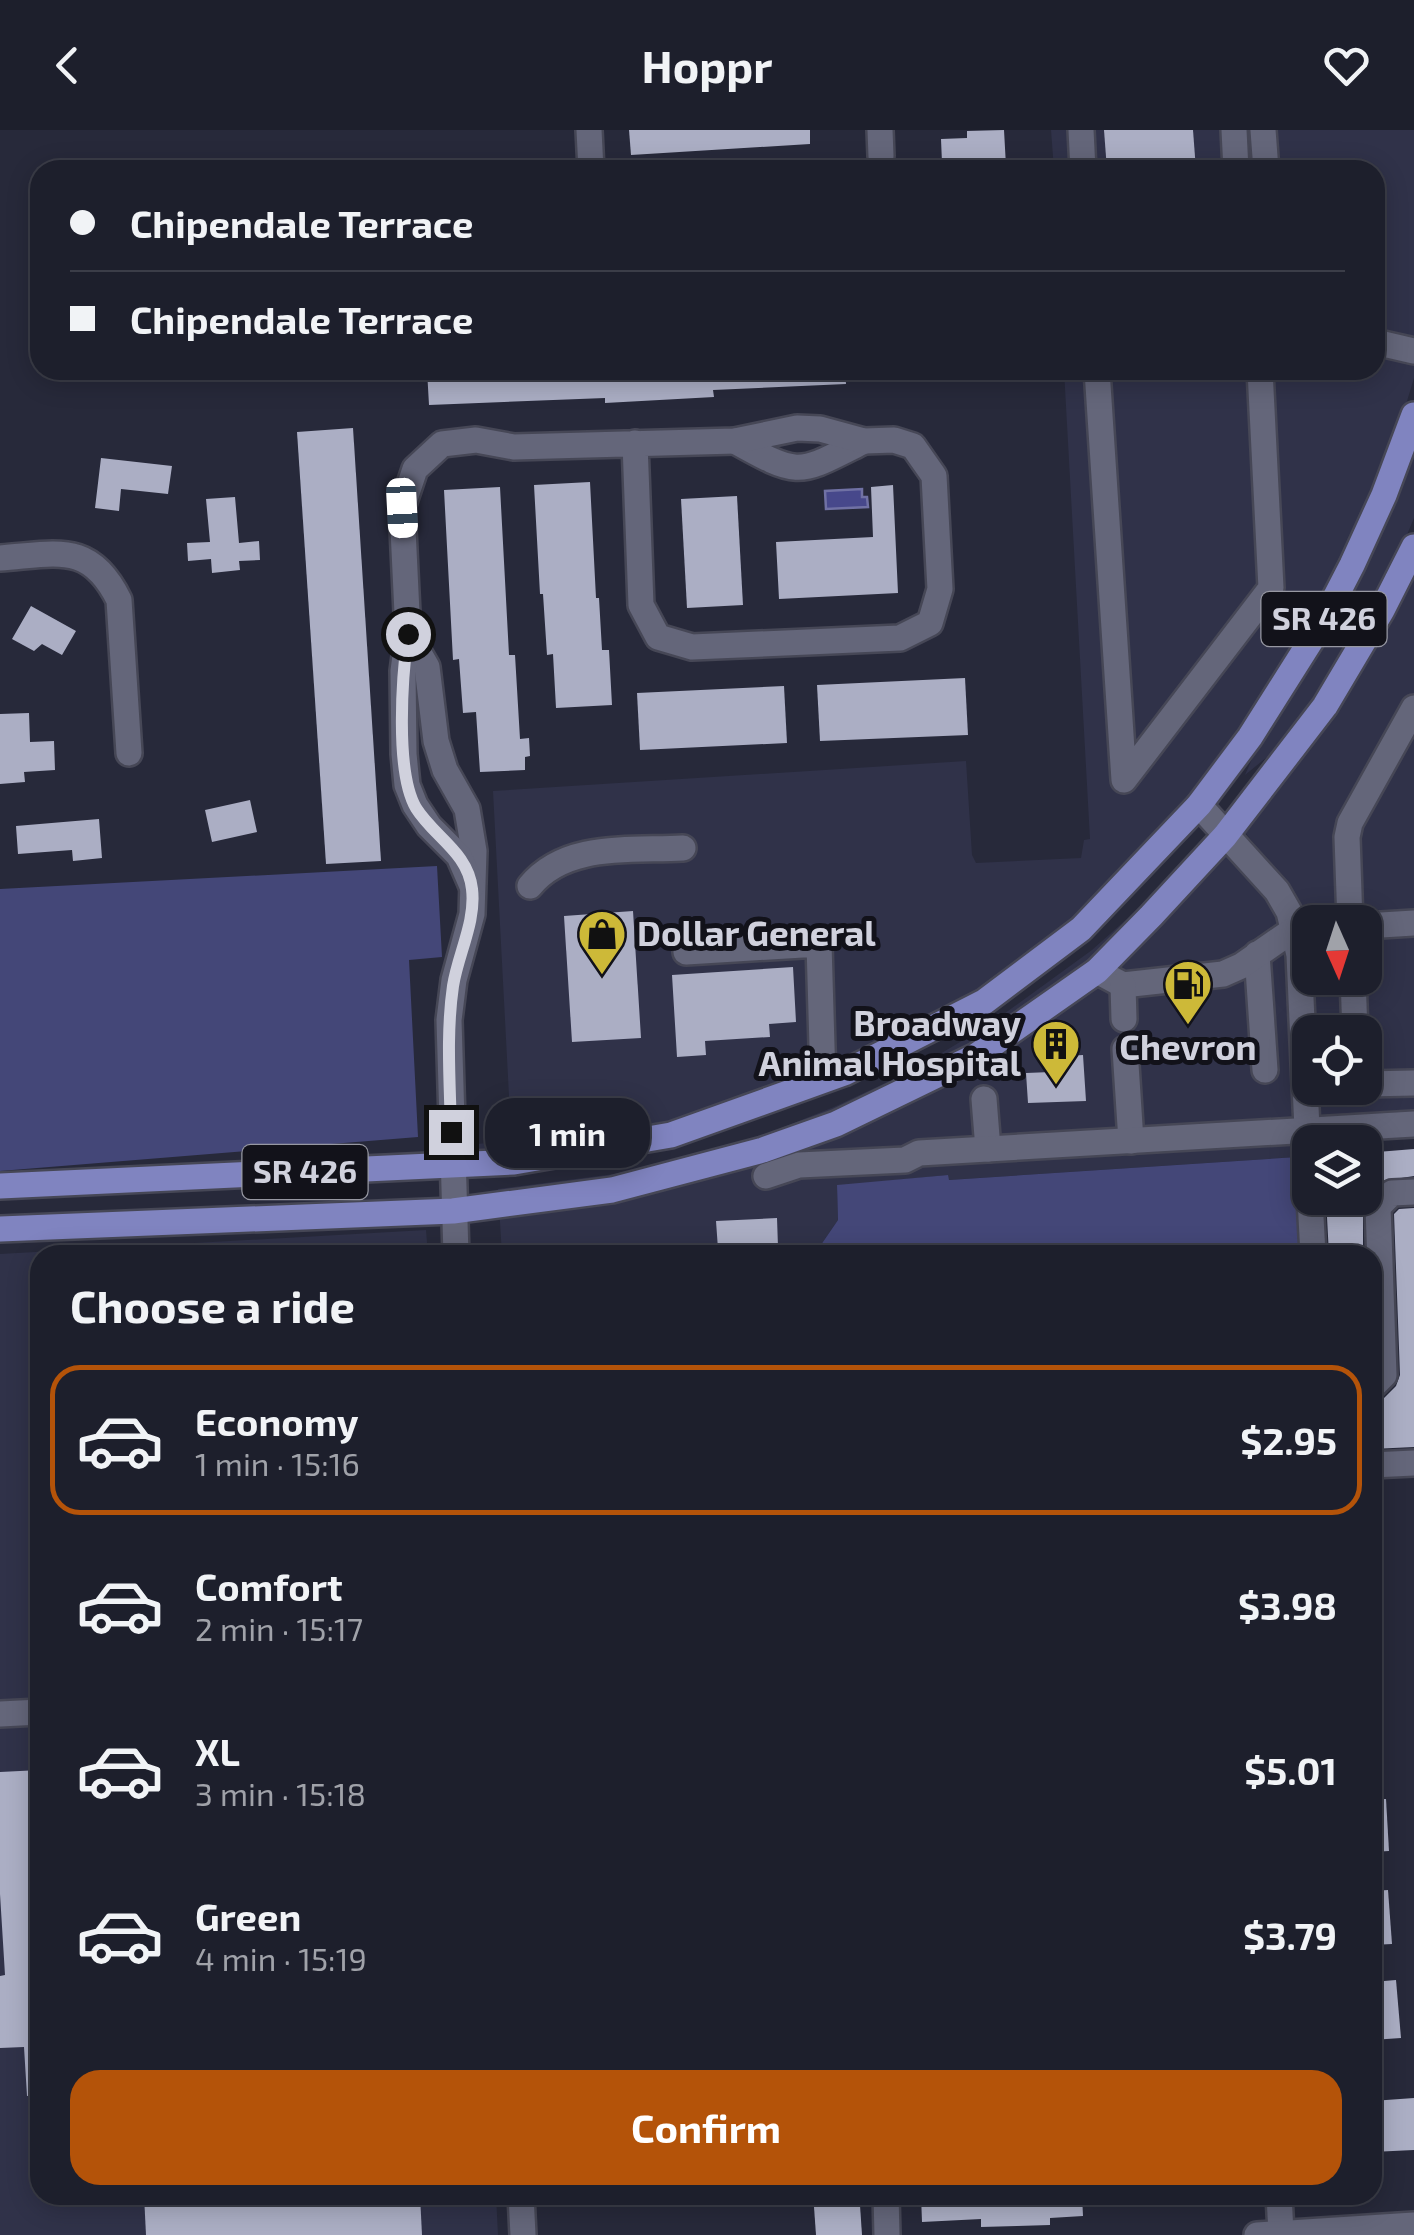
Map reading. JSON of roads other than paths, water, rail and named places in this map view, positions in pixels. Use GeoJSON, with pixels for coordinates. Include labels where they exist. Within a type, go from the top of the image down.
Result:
{"type":"FeatureCollection","features":[{"type":"Feature","properties":{"kind":"main road","name":"SR 426"},"geometry":{"type":"LineString","coordinates":[[0,1186],[514,1162],[671,1135],[844,1073],[984,1002],[1081,928],[1199,804],[1250,737],[1322,623],[1384,495],[1414,415]]}},
{"type":"Feature","properties":{"kind":"main road","name":"SR 426"},"geometry":{"type":"LineString","coordinates":[[0,1229],[453,1211],[612,1190],[763,1150],[836,1124],[976,1056],[1096,970],[1225,836],[1325,706],[1414,547]]}},
{"type":"Feature","properties":{"kind":"street"},"geometry":{"type":"LineString","coordinates":[[588,130],[590,160]]}},
{"type":"Feature","properties":{"kind":"street"},"geometry":{"type":"LineString","coordinates":[[880,130],[881,156]]}},
{"type":"Feature","properties":{"kind":"street"},"geometry":{"type":"LineString","coordinates":[[1081,130],[1083,160]]}},
{"type":"Feature","properties":{"kind":"street"},"geometry":{"type":"LineString","coordinates":[[1234,130],[1236,160]]}},
{"type":"Feature","properties":{"kind":"street"},"geometry":{"type":"LineString","coordinates":[[1263,130],[1265,160]]}},
{"type":"Feature","properties":{"kind":"street"},"geometry":{"type":"LineString","coordinates":[[1385,344],[1414,351]]}},
{"type":"Feature","properties":{"kind":"street"},"geometry":{"type":"LineString","coordinates":[[1098,380],[1124,780],[1271,588],[1261,380]]}},
{"type":"Feature","properties":{"kind":"street"},"geometry":{"type":"LineString","coordinates":[[472,886],[460,856],[414,806],[408,786],[403,671],[408,634],[402,508],[415,469],[442,444],[476,440],[514,447],[635,443],[734,441],[796,428],[820,429],[864,441],[894,440],[913,446],[934,476],[940,589],[930,623],[900,638],[692,647],[658,637],[641,605],[635,443]]}},
{"type":"Feature","properties":{"kind":"street"},"geometry":{"type":"LineString","coordinates":[[734,441],[774,463],[794,469],[814,466],[864,441]]}},
{"type":"Feature","properties":{"kind":"street"},"geometry":{"type":"LineString","coordinates":[[0,558],[68,553],[88,558],[109,579],[120,600],[128,753]]}},
{"type":"Feature","properties":{"kind":"street"},"geometry":{"type":"LineString","coordinates":[[408,634],[428,667],[436,741],[445,770],[472,823],[472,914],[448,1020],[455,1245]]}},
{"type":"Feature","properties":{"kind":"street"},"geometry":{"type":"LineString","coordinates":[[1349,905],[1350,822],[1414,708]]}},
{"type":"Feature","properties":{"kind":"street"},"geometry":{"type":"LineString","coordinates":[[408,786],[445,770]]}},
{"type":"Feature","properties":{"kind":"street"},"geometry":{"type":"LineString","coordinates":[[1199,804],[1278,891],[1292,916]]}},
{"type":"Feature","properties":{"kind":"street"},"geometry":{"type":"LineString","coordinates":[[440,838],[472,823]]}},
{"type":"Feature","properties":{"kind":"street"},"geometry":{"type":"LineString","coordinates":[[530,886],[542,871],[583,854],[683,848]]}},
{"type":"Feature","properties":{"kind":"street"},"geometry":{"type":"LineString","coordinates":[[1382,925],[1414,923]]}},
{"type":"Feature","properties":{"kind":"street"},"geometry":{"type":"LineString","coordinates":[[1096,970],[1122,985],[1222,974],[1292,935]]}},
{"type":"Feature","properties":{"kind":"street"},"geometry":{"type":"LineString","coordinates":[[686,952],[819,944],[823,1080]]}},
{"type":"Feature","properties":{"kind":"street"},"geometry":{"type":"LineString","coordinates":[[1258,954],[1265,1070]]}},
{"type":"Feature","properties":{"kind":"street"},"geometry":{"type":"LineString","coordinates":[[1122,985],[1124,1019]]}},
{"type":"Feature","properties":{"kind":"street"},"geometry":{"type":"LineString","coordinates":[[1301,995],[1307,1125]]}},
{"type":"Feature","properties":{"kind":"street"},"geometry":{"type":"LineString","coordinates":[[1125,1049],[1131,1141]]}},
{"type":"Feature","properties":{"kind":"street"},"geometry":{"type":"LineString","coordinates":[[1382,1084],[1414,1083]]}},
{"type":"Feature","properties":{"kind":"street"},"geometry":{"type":"LineString","coordinates":[[984,1100],[988,1150]]}},
{"type":"Feature","properties":{"kind":"street"},"geometry":{"type":"LineString","coordinates":[[1382,1126],[1414,1124]]}},
{"type":"Feature","properties":{"kind":"street"},"geometry":{"type":"LineString","coordinates":[[766,1176],[799,1164],[1292,1132]]}},
{"type":"Feature","properties":{"kind":"street"},"geometry":{"type":"LineString","coordinates":[[1379,1245],[1378,1207],[1392,1193],[1414,1192]]}},
{"type":"Feature","properties":{"kind":"street"},"geometry":{"type":"LineString","coordinates":[[1311,1215],[1312,1245]]}},
{"type":"Feature","properties":{"kind":"street"},"geometry":{"type":"LineString","coordinates":[[1382,1320],[1382,1378]]}},
{"type":"Feature","properties":{"kind":"street"},"geometry":{"type":"LineString","coordinates":[[1382,1465],[1414,1463]]}},
{"type":"Feature","properties":{"kind":"street"},"geometry":{"type":"LineString","coordinates":[[0,1714],[30,1712]]}},
{"type":"Feature","properties":{"kind":"street"},"geometry":{"type":"LineString","coordinates":[[522,2205],[524,2235]]}},
{"type":"Feature","properties":{"kind":"street"},"geometry":{"type":"LineString","coordinates":[[886,2205],[887,2235]]}},
{"type":"Feature","properties":{"kind":"street"},"geometry":{"type":"LineString","coordinates":[[1276,2205],[1269,2234],[1414,2226]]}},
{"type":"Feature","properties":{"kind":"place","name":"Dollar General"},"geometry":{"type":"Point","coordinates":[602,976]}},
{"type":"Feature","properties":{"kind":"place","name":"Chevron"},"geometry":{"type":"Point","coordinates":[1188,1026]}},
{"type":"Feature","properties":{"kind":"place","name":"Broadway Animal Hospital"},"geometry":{"type":"Point","coordinates":[1056,1086]}}]}
